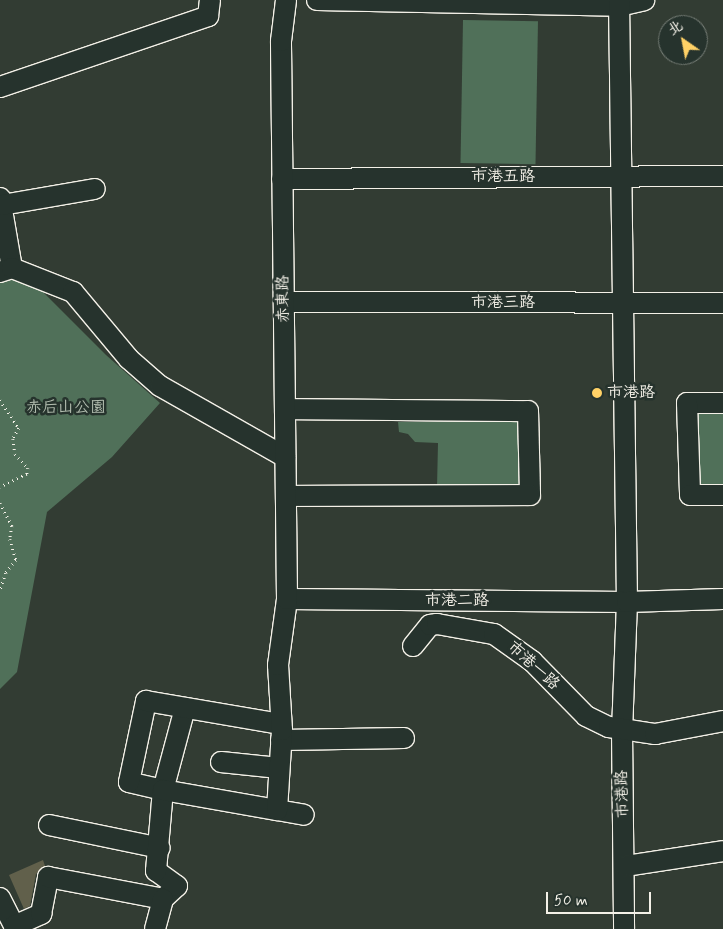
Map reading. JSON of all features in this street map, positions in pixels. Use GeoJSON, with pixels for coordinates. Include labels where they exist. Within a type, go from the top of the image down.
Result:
{"type":"FeatureCollection","features":[{"type":"Feature","properties":{"kind":"street"},"geometry":{"type":"LineString","coordinates":[[0,87],[208,16],[210,0]]}},
{"type":"Feature","properties":{"kind":"street","name":"赤東路"},"geometry":{"type":"LineString","coordinates":[[277,810],[281,732],[278,665],[287,599],[280,41],[286,0]]}},
{"type":"Feature","properties":{"kind":"street"},"geometry":{"type":"LineString","coordinates":[[317,0],[619,3],[644,0]]}},
{"type":"Feature","properties":{"kind":"street","name":"市港路"},"geometry":{"type":"LineString","coordinates":[[619,3],[627,602],[622,730],[625,866],[624,929]]}},
{"type":"Feature","properties":{"kind":"street","name":"市港五路"},"geometry":{"type":"LineString","coordinates":[[282,178],[723,176]]}},
{"type":"Feature","properties":{"kind":"street"},"geometry":{"type":"LineString","coordinates":[[95,189],[1,202],[6,270],[73,292],[129,359],[160,386],[285,457]]}},
{"type":"Feature","properties":{"kind":"street","name":"市港三路"},"geometry":{"type":"LineString","coordinates":[[284,302],[723,304]]}},
{"type":"Feature","properties":{"kind":"street"},"geometry":{"type":"LineString","coordinates":[[723,403],[687,404],[690,495],[723,495]]}},
{"type":"Feature","properties":{"kind":"street"},"geometry":{"type":"LineString","coordinates":[[285,410],[528,411],[530,495],[286,496]]}},
{"type":"Feature","properties":{"kind":"street","name":"市港二路"},"geometry":{"type":"LineString","coordinates":[[287,599],[627,602],[723,598]]}},
{"type":"Feature","properties":{"kind":"street","name":"市港一路"},"geometry":{"type":"LineString","coordinates":[[413,646],[430,626],[437,624],[494,634],[532,661],[591,719],[622,730]]}},
{"type":"Feature","properties":{"kind":"street"},"geometry":{"type":"LineString","coordinates":[[304,815],[128,782],[146,701],[185,708],[281,732],[404,738]]}},
{"type":"Feature","properties":{"kind":"street"},"geometry":{"type":"LineString","coordinates":[[155,929],[163,899],[177,886],[156,871],[160,848],[163,790],[185,708]]}},
{"type":"Feature","properties":{"kind":"street"},"geometry":{"type":"LineString","coordinates":[[622,730],[655,734],[723,721]]}},
{"type":"Feature","properties":{"kind":"street"},"geometry":{"type":"LineString","coordinates":[[221,762],[279,768]]}},
{"type":"Feature","properties":{"kind":"street"},"geometry":{"type":"LineString","coordinates":[[49,825],[160,848]]}},
{"type":"Feature","properties":{"kind":"street"},"geometry":{"type":"LineString","coordinates":[[625,866],[723,851]]}},
{"type":"Feature","properties":{"kind":"street"},"geometry":{"type":"LineString","coordinates":[[0,898],[15,927],[41,914],[48,878],[163,899]]}},
{"type":"Feature","properties":{"kind":"path"},"geometry":{"type":"LineString","coordinates":[[0,400],[19,428],[13,438],[16,454],[28,468],[27,474],[0,487]]}},
{"type":"Feature","properties":{"kind":"path"},"geometry":{"type":"LineString","coordinates":[[0,503],[12,526],[10,539],[16,560],[6,573],[0,590]]}},
{"type":"Feature","properties":{"kind":"green space"},"geometry":{"type":"Polygon","coordinates":[[[463,20],[538,21],[535,164],[461,163],[463,20]]]}},
{"type":"Feature","properties":{"kind":"green space","name":"赤后山公園"},"geometry":{"type":"Polygon","coordinates":[[[0,272],[40,289],[106,355],[160,403],[112,457],[47,512],[17,672],[0,689],[0,272]]]}},
{"type":"Feature","properties":{"kind":"green space"},"geometry":{"type":"Polygon","coordinates":[[[693,409],[723,409],[723,491],[693,491],[693,409]]]}},
{"type":"Feature","properties":{"kind":"green space"},"geometry":{"type":"Polygon","coordinates":[[[521,421],[521,488],[437,487],[438,443],[415,442],[408,434],[399,432],[398,422],[521,421]]]}},
{"type":"Feature","properties":{"kind":"building"},"geometry":{"type":"Polygon","coordinates":[[[43,860],[45,866],[36,874],[30,906],[24,909],[9,875],[43,860]]]}},
{"type":"Feature","properties":{"kind":"place","name":"市港路"},"geometry":{"type":"Point","coordinates":[597,393]}}]}
